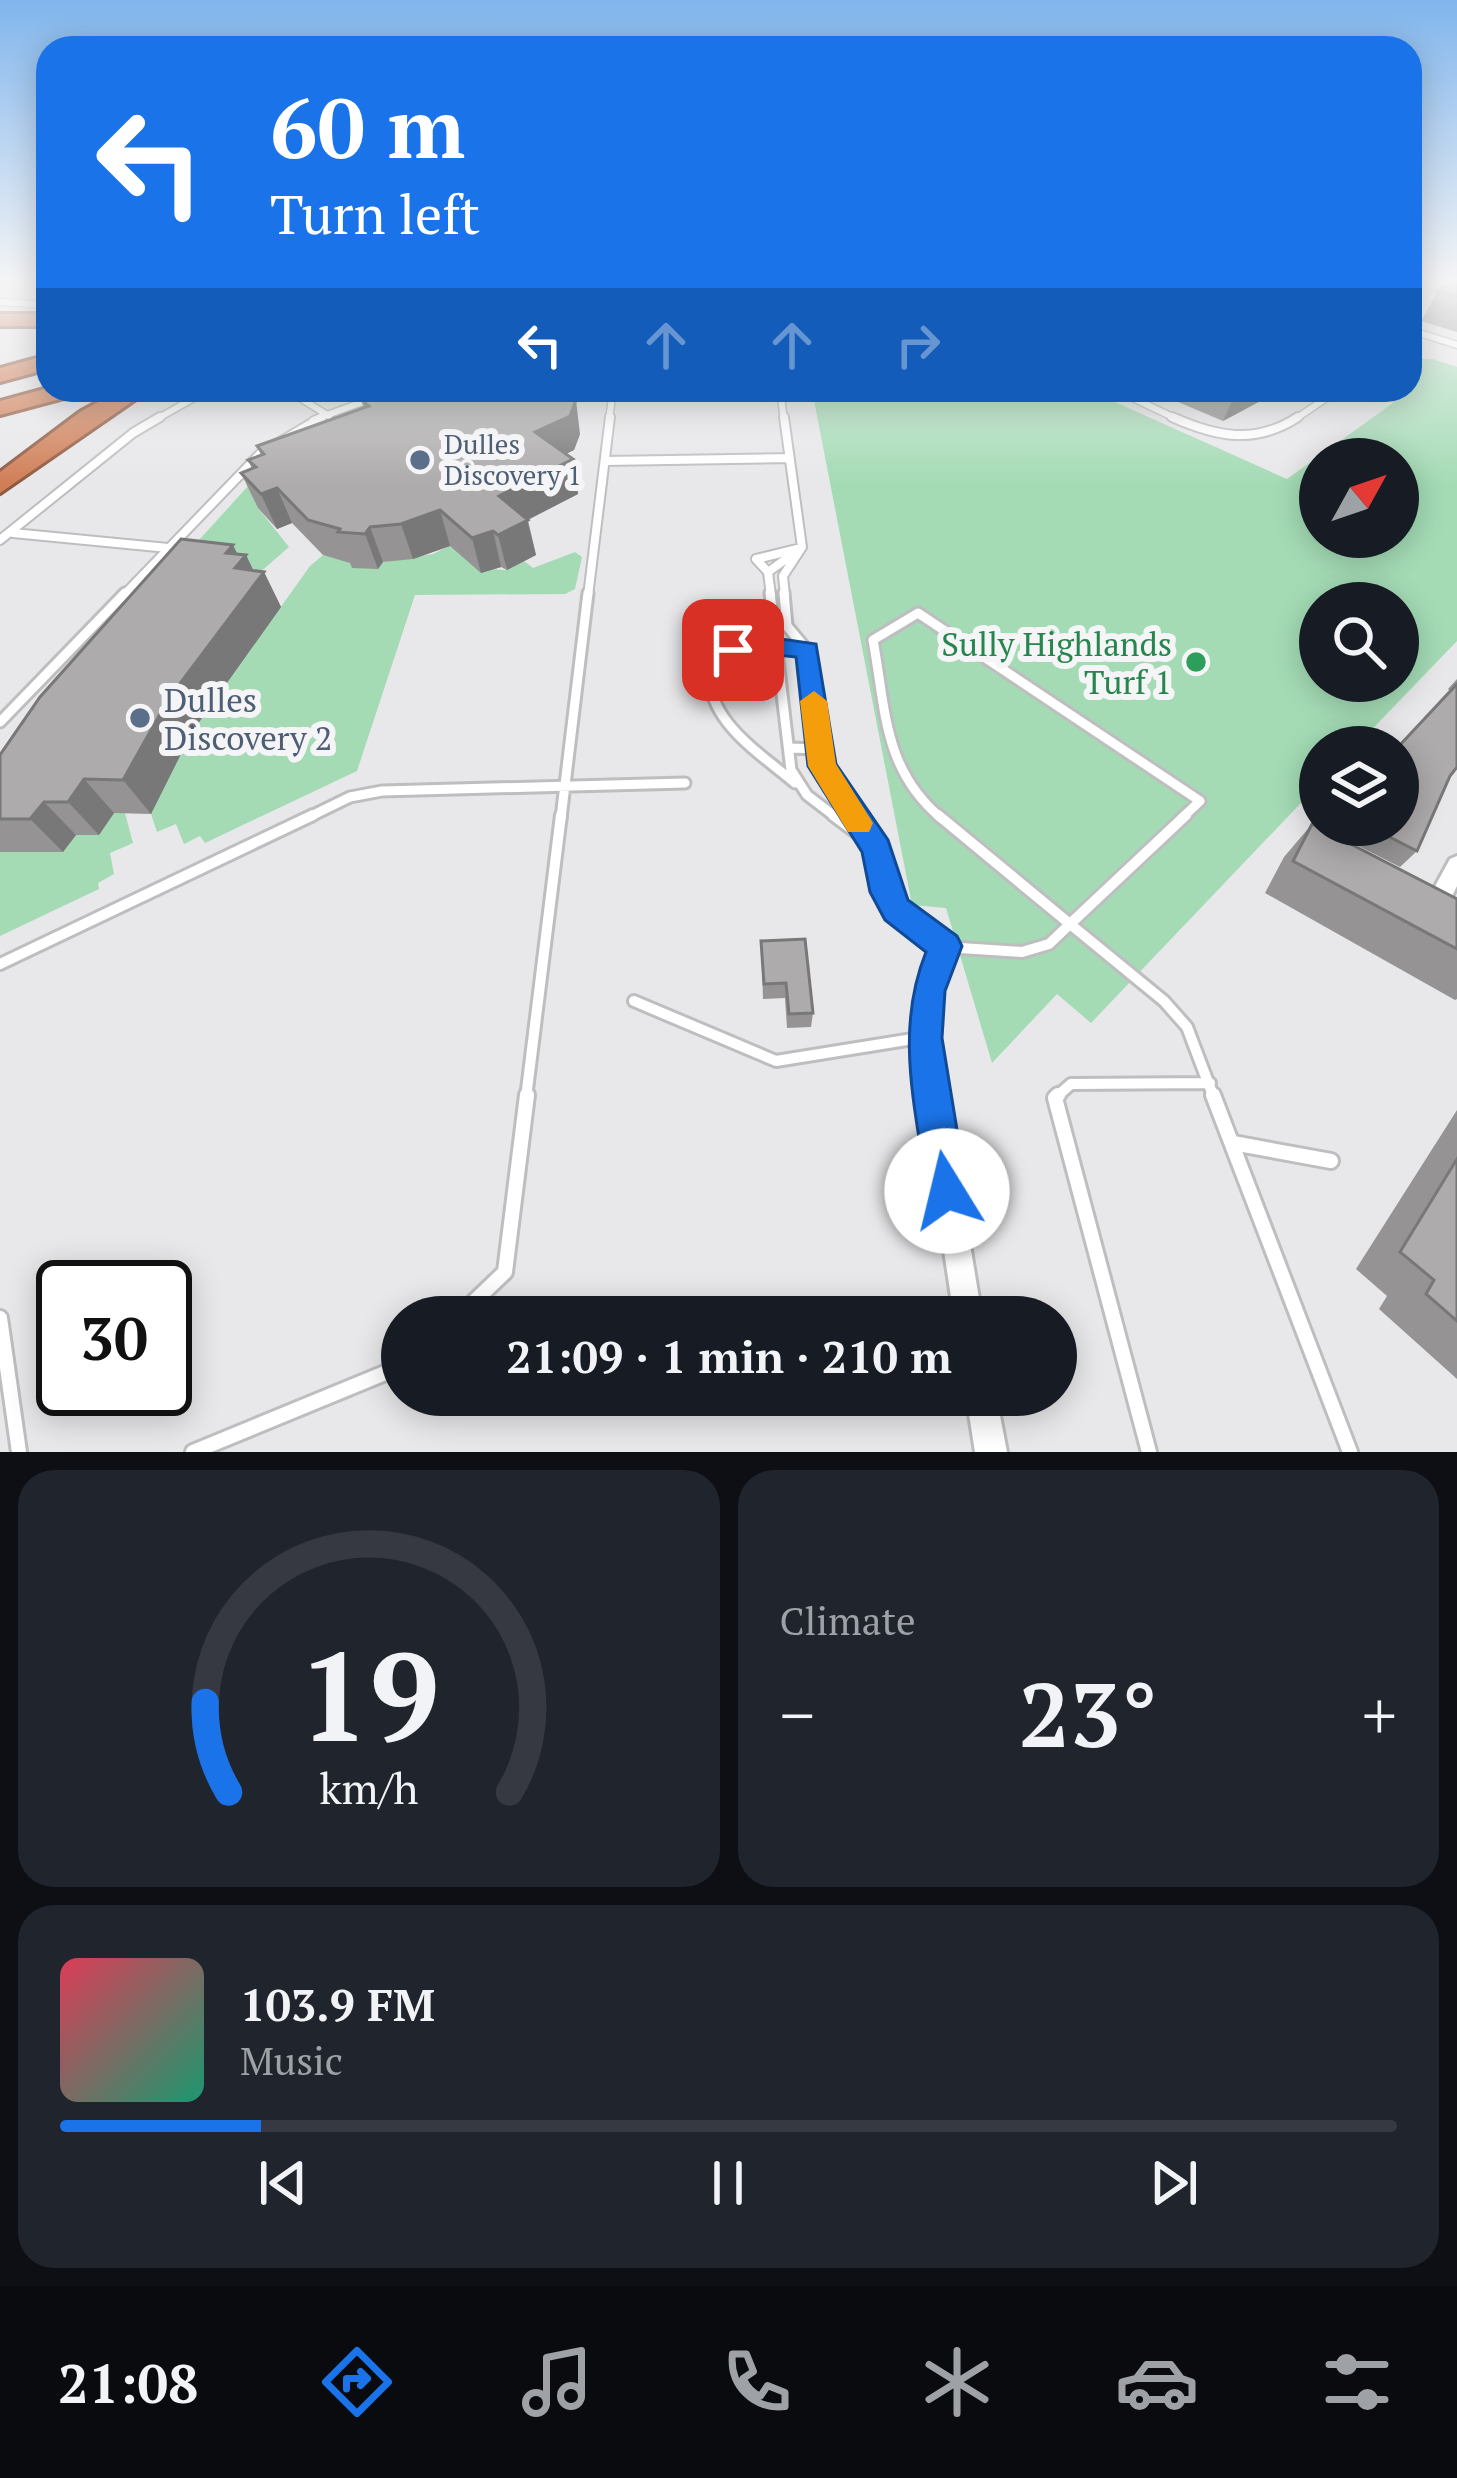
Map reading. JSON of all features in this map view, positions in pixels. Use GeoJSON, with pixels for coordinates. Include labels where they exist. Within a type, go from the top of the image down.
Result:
{"type":"FeatureCollection","features":[{"type":"Feature","properties":{"kind":"highway"},"geometry":{"type":"LineString","coordinates":[[0,363],[36,354]]}},
{"type":"Feature","properties":{"kind":"highway"},"geometry":{"type":"LineString","coordinates":[[0,375],[36,365]]}},
{"type":"Feature","properties":{"kind":"highway"},"geometry":{"type":"LineString","coordinates":[[0,395],[36,385]]}},
{"type":"Feature","properties":{"kind":"highway"},"geometry":{"type":"LineString","coordinates":[[0,408],[36,398]]}},
{"type":"Feature","properties":{"kind":"highway"},"geometry":{"type":"LineString","coordinates":[[0,485],[116,402]]}},
{"type":"Feature","properties":{"kind":"street"},"geometry":{"type":"LineString","coordinates":[[1457,865],[1425,903],[1457,916]]}},
{"type":"Feature","properties":{"kind":"street"},"geometry":{"type":"LineString","coordinates":[[945,946],[928,991],[924,1038],[965,1296]]}},
{"type":"Feature","properties":{"kind":"street"},"geometry":{"type":"LineString","coordinates":[[985,1416],[991,1452]]}},
{"type":"Feature","properties":{"kind":"lane"},"geometry":{"type":"LineString","coordinates":[[0,540],[120,443],[188,402]]}},
{"type":"Feature","properties":{"kind":"lane"},"geometry":{"type":"LineString","coordinates":[[306,402],[326,415],[354,418]]}},
{"type":"Feature","properties":{"kind":"lane"},"geometry":{"type":"LineString","coordinates":[[1,719],[260,454],[326,415],[362,402]]}},
{"type":"Feature","properties":{"kind":"lane"},"geometry":{"type":"LineString","coordinates":[[480,1296],[505,1272],[612,402]]}},
{"type":"Feature","properties":{"kind":"lane"},"geometry":{"type":"LineString","coordinates":[[782,402],[802,547],[783,576],[787,626],[807,650],[820,749],[834,790],[877,849],[886,892],[897,910],[945,946],[1022,952],[1049,944],[1070,924],[1200,801],[918,613],[873,640],[901,775],[915,796],[1070,924],[1177,1015],[1193,1040],[1351,1452]]}},
{"type":"Feature","properties":{"kind":"lane"},"geometry":{"type":"LineString","coordinates":[[1144,402],[1210,431],[1248,437],[1270,433],[1319,402]]}},
{"type":"Feature","properties":{"kind":"lane"},"geometry":{"type":"LineString","coordinates":[[605,461],[789,458]]}},
{"type":"Feature","properties":{"kind":"lane"},"geometry":{"type":"LineString","coordinates":[[13,533],[168,548]]}},
{"type":"Feature","properties":{"kind":"lane"},"geometry":{"type":"LineString","coordinates":[[768,572],[802,547]]}},
{"type":"Feature","properties":{"kind":"lane"},"geometry":{"type":"LineString","coordinates":[[802,547],[756,559],[768,572],[791,770],[807,795]]}},
{"type":"Feature","properties":{"kind":"lane"},"geometry":{"type":"LineString","coordinates":[[807,650],[749,644],[719,658],[707,674],[706,693],[715,708],[807,795],[877,849]]}},
{"type":"Feature","properties":{"kind":"lane"},"geometry":{"type":"LineString","coordinates":[[789,748],[820,749]]}},
{"type":"Feature","properties":{"kind":"lane"},"geometry":{"type":"LineString","coordinates":[[0,964],[350,797],[382,791],[685,783]]}},
{"type":"Feature","properties":{"kind":"lane"},"geometry":{"type":"LineString","coordinates":[[634,1000],[776,1060],[924,1038]]}},
{"type":"Feature","properties":{"kind":"lane"},"geometry":{"type":"LineString","coordinates":[[1149,1452],[1054,1098],[1071,1084],[1210,1083]]}},
{"type":"Feature","properties":{"kind":"lane"},"geometry":{"type":"LineString","coordinates":[[1233,1144],[1331,1161]]}},
{"type":"Feature","properties":{"kind":"lane"},"geometry":{"type":"LineString","coordinates":[[0,1318],[19,1452]]}},
{"type":"Feature","properties":{"kind":"lane"},"geometry":{"type":"LineString","coordinates":[[194,1452],[381,1375]]}},
{"type":"Feature","properties":{"kind":"green space"},"geometry":{"type":"Polygon","coordinates":[[[1422,359],[1457,367],[1457,641],[1419,680],[1419,582],[1299,582],[1299,702],[1398,702],[1375,726],[1299,726],[1299,805],[1091,1023],[1057,994],[992,1063],[946,908],[912,905],[814,402],[1115,402],[1287,479],[1299,470],[1299,558],[1419,558],[1419,438],[1344,438],[1393,402],[1422,402],[1422,359]]]}},
{"type":"Feature","properties":{"kind":"green space"},"geometry":{"type":"Polygon","coordinates":[[[269,463],[258,508],[289,547],[251,580],[0,759],[269,463]]]}},
{"type":"Feature","properties":{"kind":"green space"},"geometry":{"type":"Polygon","coordinates":[[[486,528],[489,569],[507,570],[524,561],[533,568],[575,552],[582,557],[575,589],[565,594],[415,595],[357,771],[205,843],[200,836],[184,844],[176,824],[157,832],[151,814],[192,732],[310,566],[323,555],[378,569],[383,562],[433,554],[486,528]]]}},
{"type":"Feature","properties":{"kind":"green space"},"geometry":{"type":"Polygon","coordinates":[[[114,813],[125,813],[133,843],[110,853],[114,874],[98,883],[99,889],[0,936],[0,852],[63,852],[76,835],[99,835],[114,813]]]}},
{"type":"Feature","properties":{"kind":"building"},"geometry":{"type":"Polygon","coordinates":[[[364,402],[575,402],[570,416],[535,432],[573,459],[499,496],[528,520],[498,535],[493,531],[472,538],[440,510],[401,524],[370,527],[365,534],[338,532],[340,529],[308,520],[277,488],[261,494],[241,473],[256,467],[248,460],[264,454],[257,446],[369,406],[364,402]]]}},
{"type":"Feature","properties":{"kind":"building"},"geometry":{"type":"Polygon","coordinates":[[[181,539],[233,545],[226,553],[246,555],[235,568],[264,572],[169,698],[123,780],[84,779],[68,802],[44,802],[30,819],[0,819],[0,755],[40,697],[181,539]]]}},
{"type":"Feature","properties":{"kind":"building"},"geometry":{"type":"Polygon","coordinates":[[[1457,684],[1457,767],[1417,851],[1407,846],[1419,846],[1418,726],[1457,684]]]}},
{"type":"Feature","properties":{"kind":"building"},"geometry":{"type":"Polygon","coordinates":[[[1301,846],[1355,846],[1457,899],[1457,949],[1293,861],[1301,846]]]}},
{"type":"Feature","properties":{"kind":"building"},"geometry":{"type":"Polygon","coordinates":[[[805,939],[813,1013],[789,1014],[786,983],[764,984],[761,941],[805,939]]]}},
{"type":"Feature","properties":{"kind":"building"},"geometry":{"type":"Polygon","coordinates":[[[1457,1159],[1457,1321],[1426,1294],[1434,1280],[1400,1252],[1457,1159]]]}},
{"type":"Feature","properties":{"kind":"slow traffic"},"geometry":{"type":"LineString","coordinates":[[814,701],[822,766],[858,823]]}},
{"type":"Feature","properties":{"kind":"place","name":"Dulles Discovery 1"},"geometry":{"type":"Point","coordinates":[420,460]}},
{"type":"Feature","properties":{"kind":"place","name":"Sully Highlands Turf 1"},"geometry":{"type":"Point","coordinates":[1196,662]}},
{"type":"Feature","properties":{"kind":"place","name":"Dulles Discovery 2"},"geometry":{"type":"Point","coordinates":[140,718]}},
{"type":"Feature","properties":{"kind":"route"},"geometry":{"type":"LineString","coordinates":[[733,650],[760,644],[807,650],[822,766],[877,849],[886,892],[897,910],[945,946],[928,991],[924,1038],[947,1191]]}}]}
